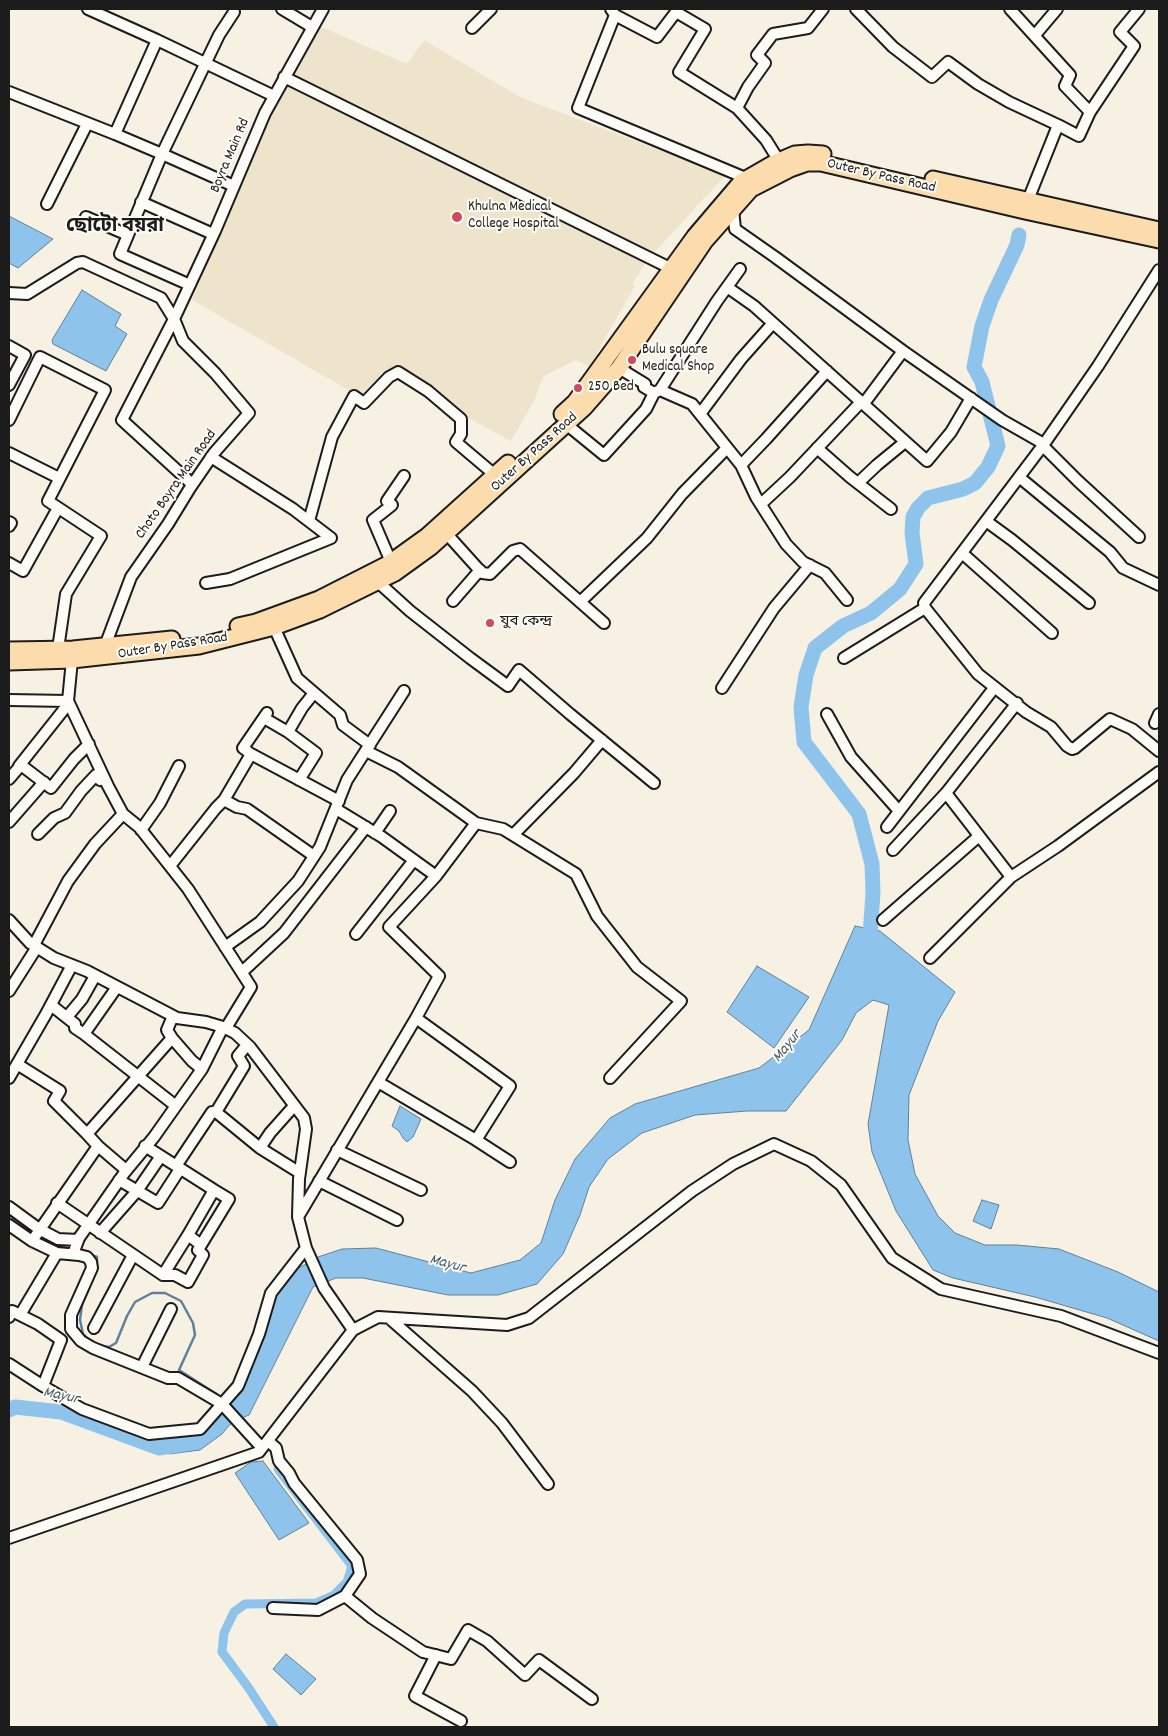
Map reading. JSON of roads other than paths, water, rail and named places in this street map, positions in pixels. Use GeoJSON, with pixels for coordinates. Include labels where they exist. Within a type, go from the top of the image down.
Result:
{"type":"FeatureCollection","features":[{"type":"Feature","properties":{"kind":"main road","name":"Outer By Pass Road"},"geometry":{"type":"LineString","coordinates":[[9,650],[105,646],[200,636],[256,622],[318,599],[391,562],[427,536],[576,402],[695,236],[741,182],[779,160],[795,154],[808,152],[824,154],[1159,230]]}},
{"type":"Feature","properties":{"kind":"main road","name":"Outer By Pass Road"},"geometry":{"type":"LineString","coordinates":[[9,662],[72,660],[199,646],[274,627],[320,610],[395,573],[431,547],[584,408],[619,368],[705,241],[751,189],[776,175],[807,163],[821,163],[1159,240]]}},
{"type":"Feature","properties":{"kind":"street"},"geometry":{"type":"LineString","coordinates":[[88,9],[274,96]]}},
{"type":"Feature","properties":{"kind":"street"},"geometry":{"type":"LineString","coordinates":[[282,9],[312,27]]}},
{"type":"Feature","properties":{"kind":"street","name":"Boyra Main Rd"},"geometry":{"type":"LineString","coordinates":[[192,484],[122,420],[190,285],[274,96],[323,9]]}},
{"type":"Feature","properties":{"kind":"street"},"geometry":{"type":"LineString","coordinates":[[472,28],[491,9]]}},
{"type":"Feature","properties":{"kind":"street"},"geometry":{"type":"LineString","coordinates":[[737,108],[748,87],[765,63],[757,55],[773,34],[808,28],[822,9]]}},
{"type":"Feature","properties":{"kind":"street"},"geometry":{"type":"LineString","coordinates":[[856,9],[893,47],[932,77],[948,62],[978,84],[1009,102],[1078,136],[1090,112],[1134,46],[1120,32],[1139,9]]}},
{"type":"Feature","properties":{"kind":"street"},"geometry":{"type":"LineString","coordinates":[[1010,9],[1070,74],[1065,86],[1090,112]]}},
{"type":"Feature","properties":{"kind":"street"},"geometry":{"type":"LineString","coordinates":[[1035,35],[1057,9]]}},
{"type":"Feature","properties":{"kind":"street"},"geometry":{"type":"LineString","coordinates":[[748,179],[578,108],[613,12],[657,37],[677,10],[706,28],[679,72],[737,108],[766,140],[779,160]]}},
{"type":"Feature","properties":{"kind":"street"},"geometry":{"type":"LineString","coordinates":[[190,285],[120,254],[162,154],[219,35],[234,12]]}},
{"type":"Feature","properties":{"kind":"street"},"geometry":{"type":"LineString","coordinates":[[115,134],[157,40]]}},
{"type":"Feature","properties":{"kind":"street"},"geometry":{"type":"LineString","coordinates":[[284,77],[672,269]]}},
{"type":"Feature","properties":{"kind":"street"},"geometry":{"type":"LineString","coordinates":[[9,92],[115,134],[234,186]]}},
{"type":"Feature","properties":{"kind":"street"},"geometry":{"type":"LineString","coordinates":[[47,204],[87,124]]}},
{"type":"Feature","properties":{"kind":"street"},"geometry":{"type":"LineString","coordinates":[[1028,200],[1058,125]]}},
{"type":"Feature","properties":{"kind":"street"},"geometry":{"type":"LineString","coordinates":[[141,202],[213,234]]}},
{"type":"Feature","properties":{"kind":"street"},"geometry":{"type":"LineString","coordinates":[[733,209],[735,229],[903,351],[1002,420],[1043,445],[1078,481],[1139,537]]}},
{"type":"Feature","properties":{"kind":"street"},"geometry":{"type":"LineString","coordinates":[[86,217],[128,235]]}},
{"type":"Feature","properties":{"kind":"street","name":"Choto Boyra Main Road"},"geometry":{"type":"LineString","coordinates":[[9,293],[27,294],[83,262],[160,298],[174,319],[183,341],[215,373],[249,413],[211,457],[132,577],[105,646]]}},
{"type":"Feature","properties":{"kind":"street"},"geometry":{"type":"LineString","coordinates":[[566,424],[604,455],[646,409],[740,269]]}},
{"type":"Feature","properties":{"kind":"street"},"geometry":{"type":"LineString","coordinates":[[1159,270],[1098,366],[1043,445],[924,603],[925,608],[978,674],[1026,712],[1050,727],[1067,746],[1072,749],[1076,748],[1110,719],[1132,729],[1159,751]]}},
{"type":"Feature","properties":{"kind":"street"},"geometry":{"type":"LineString","coordinates":[[727,287],[754,306],[927,461],[951,432],[971,398]]}},
{"type":"Feature","properties":{"kind":"street"},"geometry":{"type":"LineString","coordinates":[[700,414],[741,359],[773,324]]}},
{"type":"Feature","properties":{"kind":"street"},"geometry":{"type":"LineString","coordinates":[[9,346],[25,355],[9,386]]}},
{"type":"Feature","properties":{"kind":"street"},"geometry":{"type":"LineString","coordinates":[[761,504],[790,477],[861,402],[865,402],[903,351]]}},
{"type":"Feature","properties":{"kind":"street"},"geometry":{"type":"LineString","coordinates":[[10,415],[40,358],[105,390],[48,501],[101,536],[66,594],[58,649]]}},
{"type":"Feature","properties":{"kind":"street"},"geometry":{"type":"LineString","coordinates":[[619,368],[645,384],[644,387],[692,404],[741,465],[761,504],[786,544],[802,562],[825,573],[846,600]]}},
{"type":"Feature","properties":{"kind":"street"},"geometry":{"type":"LineString","coordinates":[[741,465],[827,371]]}},
{"type":"Feature","properties":{"kind":"street"},"geometry":{"type":"LineString","coordinates":[[308,521],[332,437],[354,396],[364,402],[389,377],[398,372],[428,391],[460,419],[460,434],[456,442],[495,475]]}},
{"type":"Feature","properties":{"kind":"street"},"geometry":{"type":"LineString","coordinates":[[858,484],[877,465],[905,442]]}},
{"type":"Feature","properties":{"kind":"street"},"geometry":{"type":"LineString","coordinates":[[580,602],[647,538],[682,494],[727,448]]}},
{"type":"Feature","properties":{"kind":"street"},"geometry":{"type":"LineString","coordinates":[[817,448],[891,510]]}},
{"type":"Feature","properties":{"kind":"street"},"geometry":{"type":"LineString","coordinates":[[9,453],[60,478]]}},
{"type":"Feature","properties":{"kind":"street"},"geometry":{"type":"LineString","coordinates":[[206,583],[230,579],[331,538],[293,509],[211,457]]}},
{"type":"Feature","properties":{"kind":"street"},"geometry":{"type":"LineString","coordinates":[[391,562],[373,520],[392,506],[387,501],[404,476]]}},
{"type":"Feature","properties":{"kind":"street"},"geometry":{"type":"LineString","coordinates":[[1019,477],[1110,552],[1123,568],[1159,586]]}},
{"type":"Feature","properties":{"kind":"street"},"geometry":{"type":"LineString","coordinates":[[9,563],[23,571],[58,508]]}},
{"type":"Feature","properties":{"kind":"street"},"geometry":{"type":"LineString","coordinates":[[986,521],[1089,602]]}},
{"type":"Feature","properties":{"kind":"street"},"geometry":{"type":"LineString","coordinates":[[9,522],[11,523],[9,526]]}},
{"type":"Feature","properties":{"kind":"street"},"geometry":{"type":"LineString","coordinates":[[446,533],[482,573],[490,574],[513,551],[520,549],[604,623]]}},
{"type":"Feature","properties":{"kind":"street"},"geometry":{"type":"LineString","coordinates":[[962,553],[1052,632]]}},
{"type":"Feature","properties":{"kind":"street"},"geometry":{"type":"LineString","coordinates":[[722,688],[774,608],[810,566]]}},
{"type":"Feature","properties":{"kind":"street"},"geometry":{"type":"LineString","coordinates":[[453,601],[480,570]]}},
{"type":"Feature","properties":{"kind":"street"},"geometry":{"type":"LineString","coordinates":[[378,582],[410,611],[508,686],[519,670],[654,783]]}},
{"type":"Feature","properties":{"kind":"street"},"geometry":{"type":"LineString","coordinates":[[844,658],[925,608]]}},
{"type":"Feature","properties":{"kind":"street"},"geometry":{"type":"LineString","coordinates":[[274,627],[297,678],[340,715],[343,724],[368,748],[398,767],[476,823],[498,829],[504,828],[576,874],[597,916],[637,967],[681,1001],[610,1078]]}},
{"type":"Feature","properties":{"kind":"street"},"geometry":{"type":"LineString","coordinates":[[72,660],[69,702],[123,814],[142,830],[188,889],[251,987],[202,1069],[119,1180],[78,1241],[73,1254]]}},
{"type":"Feature","properties":{"kind":"street"},"geometry":{"type":"LineString","coordinates":[[886,827],[994,688]]}},
{"type":"Feature","properties":{"kind":"street"},"geometry":{"type":"LineString","coordinates":[[225,947],[260,922],[298,881],[320,847],[347,780],[404,691]]}},
{"type":"Feature","properties":{"kind":"street"},"geometry":{"type":"LineString","coordinates":[[288,732],[302,708],[314,693]]}},
{"type":"Feature","properties":{"kind":"street"},"geometry":{"type":"LineString","coordinates":[[9,700],[69,702]]}},
{"type":"Feature","properties":{"kind":"street"},"geometry":{"type":"LineString","coordinates":[[9,779],[69,702]]}},
{"type":"Feature","properties":{"kind":"street"},"geometry":{"type":"LineString","coordinates":[[892,850],[946,793],[1017,703]]}},
{"type":"Feature","properties":{"kind":"street"},"geometry":{"type":"LineString","coordinates":[[827,714],[851,757],[899,811]]}},
{"type":"Feature","properties":{"kind":"street"},"geometry":{"type":"LineString","coordinates":[[299,780],[316,753],[265,715],[243,748],[299,780],[337,805],[436,876]]}},
{"type":"Feature","properties":{"kind":"street"},"geometry":{"type":"LineString","coordinates":[[513,834],[574,773],[602,740]]}},
{"type":"Feature","properties":{"kind":"street"},"geometry":{"type":"LineString","coordinates":[[19,766],[21,765],[51,788],[88,744]]}},
{"type":"Feature","properties":{"kind":"street"},"geometry":{"type":"LineString","coordinates":[[170,866],[224,800],[251,754]]}},
{"type":"Feature","properties":{"kind":"street"},"geometry":{"type":"LineString","coordinates":[[142,830],[160,803],[179,766]]}},
{"type":"Feature","properties":{"kind":"street"},"geometry":{"type":"LineString","coordinates":[[930,958],[1011,877],[1058,846],[1159,772]]}},
{"type":"Feature","properties":{"kind":"street"},"geometry":{"type":"LineString","coordinates":[[38,834],[54,818],[65,813],[81,791],[96,775],[100,780],[104,778]]}},
{"type":"Feature","properties":{"kind":"street"},"geometry":{"type":"LineString","coordinates":[[9,822],[44,782]]}},
{"type":"Feature","properties":{"kind":"street"},"geometry":{"type":"LineString","coordinates":[[946,793],[1011,877]]}},
{"type":"Feature","properties":{"kind":"street"},"geometry":{"type":"LineString","coordinates":[[224,800],[237,807],[247,809],[314,856]]}},
{"type":"Feature","properties":{"kind":"street"},"geometry":{"type":"LineString","coordinates":[[242,972],[284,933],[370,830],[390,811]]}},
{"type":"Feature","properties":{"kind":"street"},"geometry":{"type":"LineString","coordinates":[[9,991],[35,946],[68,881],[95,844],[123,814]]}},
{"type":"Feature","properties":{"kind":"street"},"geometry":{"type":"LineString","coordinates":[[298,1217],[439,976],[390,927],[436,876],[476,823]]}},
{"type":"Feature","properties":{"kind":"street"},"geometry":{"type":"LineString","coordinates":[[883,920],[979,836]]}},
{"type":"Feature","properties":{"kind":"street"},"geometry":{"type":"LineString","coordinates":[[356,934],[414,860]]}},
{"type":"Feature","properties":{"kind":"street"},"geometry":{"type":"LineString","coordinates":[[9,920],[35,946],[54,958],[95,976],[173,1016],[225,1028],[235,1033],[247,1045],[304,1118],[306,1129],[300,1173],[298,1217],[308,1252],[324,1288],[354,1330]]}},
{"type":"Feature","properties":{"kind":"street"},"geometry":{"type":"LineString","coordinates":[[9,1078],[72,965]]}},
{"type":"Feature","properties":{"kind":"street"},"geometry":{"type":"LineString","coordinates":[[67,1017],[82,999],[95,976]]}},
{"type":"Feature","properties":{"kind":"street"},"geometry":{"type":"LineString","coordinates":[[84,1034],[117,987]]}},
{"type":"Feature","properties":{"kind":"street"},"geometry":{"type":"LineString","coordinates":[[51,1005],[75,1024],[75,1028],[176,1106]]}},
{"type":"Feature","properties":{"kind":"street"},"geometry":{"type":"LineString","coordinates":[[173,1016],[167,1030],[192,1061],[202,1069]]}},
{"type":"Feature","properties":{"kind":"street"},"geometry":{"type":"LineString","coordinates":[[416,1018],[510,1086],[476,1140]]}},
{"type":"Feature","properties":{"kind":"street"},"geometry":{"type":"LineString","coordinates":[[87,1134],[172,1038]]}},
{"type":"Feature","properties":{"kind":"street"},"geometry":{"type":"LineString","coordinates":[[119,1180],[158,1203],[212,1112],[216,1112],[244,1066],[238,1056],[247,1045]]}},
{"type":"Feature","properties":{"kind":"street"},"geometry":{"type":"LineString","coordinates":[[17,1064],[60,1091],[54,1101],[98,1146],[126,1170]]}},
{"type":"Feature","properties":{"kind":"street"},"geometry":{"type":"LineString","coordinates":[[378,1082],[510,1162]]}},
{"type":"Feature","properties":{"kind":"street"},"geometry":{"type":"LineString","coordinates":[[260,1148],[270,1133],[294,1106]]}},
{"type":"Feature","properties":{"kind":"street"},"geometry":{"type":"LineString","coordinates":[[216,1112],[260,1148],[300,1173]]}},
{"type":"Feature","properties":{"kind":"street"},"geometry":{"type":"LineString","coordinates":[[9,1538],[259,1452],[354,1330],[378,1317],[507,1326],[529,1318],[692,1191],[733,1164],[774,1144],[811,1161],[841,1185],[892,1258],[941,1289],[1060,1316],[1159,1353]]}},
{"type":"Feature","properties":{"kind":"street"},"geometry":{"type":"LineString","coordinates":[[32,1241],[98,1146]]}},
{"type":"Feature","properties":{"kind":"street"},"geometry":{"type":"LineString","coordinates":[[57,1203],[164,1275],[175,1275],[188,1282],[203,1256],[198,1250],[229,1199],[145,1146]]}},
{"type":"Feature","properties":{"kind":"street"},"geometry":{"type":"LineString","coordinates":[[337,1150],[421,1190]]}},
{"type":"Feature","properties":{"kind":"street"},"geometry":{"type":"LineString","coordinates":[[100,1233],[137,1190],[161,1156]]}},
{"type":"Feature","properties":{"kind":"street"},"geometry":{"type":"LineString","coordinates":[[319,1181],[396,1220]]}},
{"type":"Feature","properties":{"kind":"street"},"geometry":{"type":"LineString","coordinates":[[164,1275],[214,1190]]}},
{"type":"Feature","properties":{"kind":"street"},"geometry":{"type":"LineString","coordinates":[[9,1207],[39,1230],[58,1239],[78,1241]]}},
{"type":"Feature","properties":{"kind":"street"},"geometry":{"type":"LineString","coordinates":[[9,1225],[32,1241],[57,1252],[87,1257],[91,1262],[92,1268],[71,1315],[72,1329],[80,1341],[168,1378],[178,1378],[223,1405],[265,1445],[276,1448],[280,1461],[294,1483],[357,1560],[360,1574],[345,1596],[318,1610],[273,1608]]}},
{"type":"Feature","properties":{"kind":"street"},"geometry":{"type":"LineString","coordinates":[[188,1235],[201,1245]]}},
{"type":"Feature","properties":{"kind":"street"},"geometry":{"type":"LineString","coordinates":[[20,1315],[57,1252]]}},
{"type":"Feature","properties":{"kind":"street"},"geometry":{"type":"LineString","coordinates":[[9,1364],[82,1408],[149,1434],[200,1429],[238,1386],[259,1334],[271,1293],[308,1252]]}},
{"type":"Feature","properties":{"kind":"street"},"geometry":{"type":"LineString","coordinates":[[94,1328],[133,1255]]}},
{"type":"Feature","properties":{"kind":"street"},"geometry":{"type":"LineString","coordinates":[[142,1367],[171,1309]]}},
{"type":"Feature","properties":{"kind":"street"},"geometry":{"type":"LineString","coordinates":[[9,1317],[12,1311],[38,1324],[61,1340],[43,1386]]}},
{"type":"Feature","properties":{"kind":"street"},"geometry":{"type":"LineString","coordinates":[[389,1318],[472,1391],[502,1423],[548,1484]]}},
{"type":"Feature","properties":{"kind":"street"},"geometry":{"type":"LineString","coordinates":[[345,1596],[372,1618],[423,1652],[451,1659],[468,1630],[487,1641],[525,1676],[540,1660],[592,1699]]}},
{"type":"Feature","properties":{"kind":"street"},"geometry":{"type":"LineString","coordinates":[[436,1655],[415,1696],[461,1721]]}},
{"type":"Feature","properties":{"kind":"water"},"geometry":{"type":"Polygon","coordinates":[[[9,216],[53,239],[18,268],[9,263],[9,216]]]}},
{"type":"Feature","properties":{"kind":"water"},"geometry":{"type":"Polygon","coordinates":[[[82,290],[121,314],[115,326],[127,334],[106,371],[53,344],[52,340],[82,290]]]}},
{"type":"Feature","properties":{"kind":"water"},"geometry":{"type":"Polygon","coordinates":[[[855,926],[880,931],[955,992],[938,1021],[909,1095],[908,1140],[915,1174],[938,1216],[955,1233],[985,1245],[1017,1245],[1059,1249],[1118,1272],[1159,1292],[1159,1341],[1107,1318],[1035,1297],[953,1278],[933,1270],[896,1211],[872,1152],[868,1124],[889,1005],[873,1000],[856,1013],[842,1040],[786,1111],[747,1111],[695,1115],[642,1133],[608,1159],[589,1187],[580,1215],[563,1254],[537,1284],[498,1295],[448,1295],[363,1278],[336,1278],[313,1287],[249,1415],[232,1422],[222,1434],[200,1450],[169,1454],[171,1439],[202,1433],[241,1389],[256,1357],[275,1296],[297,1269],[318,1257],[342,1249],[376,1248],[471,1273],[520,1260],[541,1243],[555,1200],[575,1159],[610,1118],[635,1104],[759,1068],[809,1030],[855,926]]]}},
{"type":"Feature","properties":{"kind":"water"},"geometry":{"type":"Polygon","coordinates":[[[757,966],[809,997],[774,1048],[727,1012],[757,966]]]}},
{"type":"Feature","properties":{"kind":"water"},"geometry":{"type":"Polygon","coordinates":[[[400,1106],[421,1119],[413,1137],[407,1142],[399,1131],[392,1126],[400,1106]]]}},
{"type":"Feature","properties":{"kind":"water"},"geometry":{"type":"Polygon","coordinates":[[[982,1200],[999,1205],[991,1229],[973,1221],[982,1200]]]}},
{"type":"Feature","properties":{"kind":"water"},"geometry":{"type":"Polygon","coordinates":[[[263,1461],[309,1523],[279,1540],[235,1473],[251,1462],[263,1461]]]}},
{"type":"Feature","properties":{"kind":"water"},"geometry":{"type":"Polygon","coordinates":[[[286,1654],[316,1679],[301,1695],[273,1669],[286,1654]]]}},
{"type":"Feature","properties":{"kind":"waterway"},"geometry":{"type":"LineString","coordinates":[[869,950],[873,893],[872,864],[859,814],[804,742],[801,707],[806,675],[815,648],[843,626],[871,613],[900,589],[916,564],[912,533],[913,517],[918,508],[928,498],[963,489],[975,483],[988,467],[998,446],[982,382],[974,367],[982,326],[991,300],[1017,245],[1019,235]]}},
{"type":"Feature","properties":{"kind":"waterway"},"geometry":{"type":"LineString","coordinates":[[9,1215],[33,1234]]}},
{"type":"Feature","properties":{"kind":"waterway"},"geometry":{"type":"LineString","coordinates":[[38,1237],[48,1244]]}},
{"type":"Feature","properties":{"kind":"waterway"},"geometry":{"type":"LineString","coordinates":[[53,1246],[72,1249]]}},
{"type":"Feature","properties":{"kind":"waterway"},"geometry":{"type":"LineString","coordinates":[[89,1254],[97,1257],[97,1269],[82,1305],[80,1320],[83,1334],[92,1343]]}},
{"type":"Feature","properties":{"kind":"waterway"},"geometry":{"type":"LineString","coordinates":[[97,1345],[109,1347],[116,1343],[135,1302],[152,1293],[165,1293],[181,1301],[193,1323],[195,1335],[179,1370],[218,1395]]}},
{"type":"Feature","properties":{"kind":"waterway","name":"Mayur"},"geometry":{"type":"LineString","coordinates":[[9,1410],[15,1407],[61,1412],[159,1448],[190,1443]]}},
{"type":"Feature","properties":{"kind":"waterway"},"geometry":{"type":"LineString","coordinates":[[274,1727],[222,1652],[224,1633],[234,1612],[245,1604],[316,1603],[334,1595],[347,1582],[352,1566],[278,1469]]}},
{"type":"Feature","properties":{"kind":"place","name":"Khulna Medical College Hospital"},"geometry":{"type":"Point","coordinates":[457,217]}},
{"type":"Feature","properties":{"kind":"place","name":"Bulu square Medical Shop"},"geometry":{"type":"Point","coordinates":[632,360]}},
{"type":"Feature","properties":{"kind":"place","name":"250 Bed"},"geometry":{"type":"Point","coordinates":[578,388]}},
{"type":"Feature","properties":{"kind":"place","name":"যুব কেন্দ্র"},"geometry":{"type":"Point","coordinates":[490,623]}},
{"type":"Feature","properties":{"kind":"district","name":"ছোটো বয়রা"},"geometry":{"type":"Point","coordinates":[115,228]}}]}
